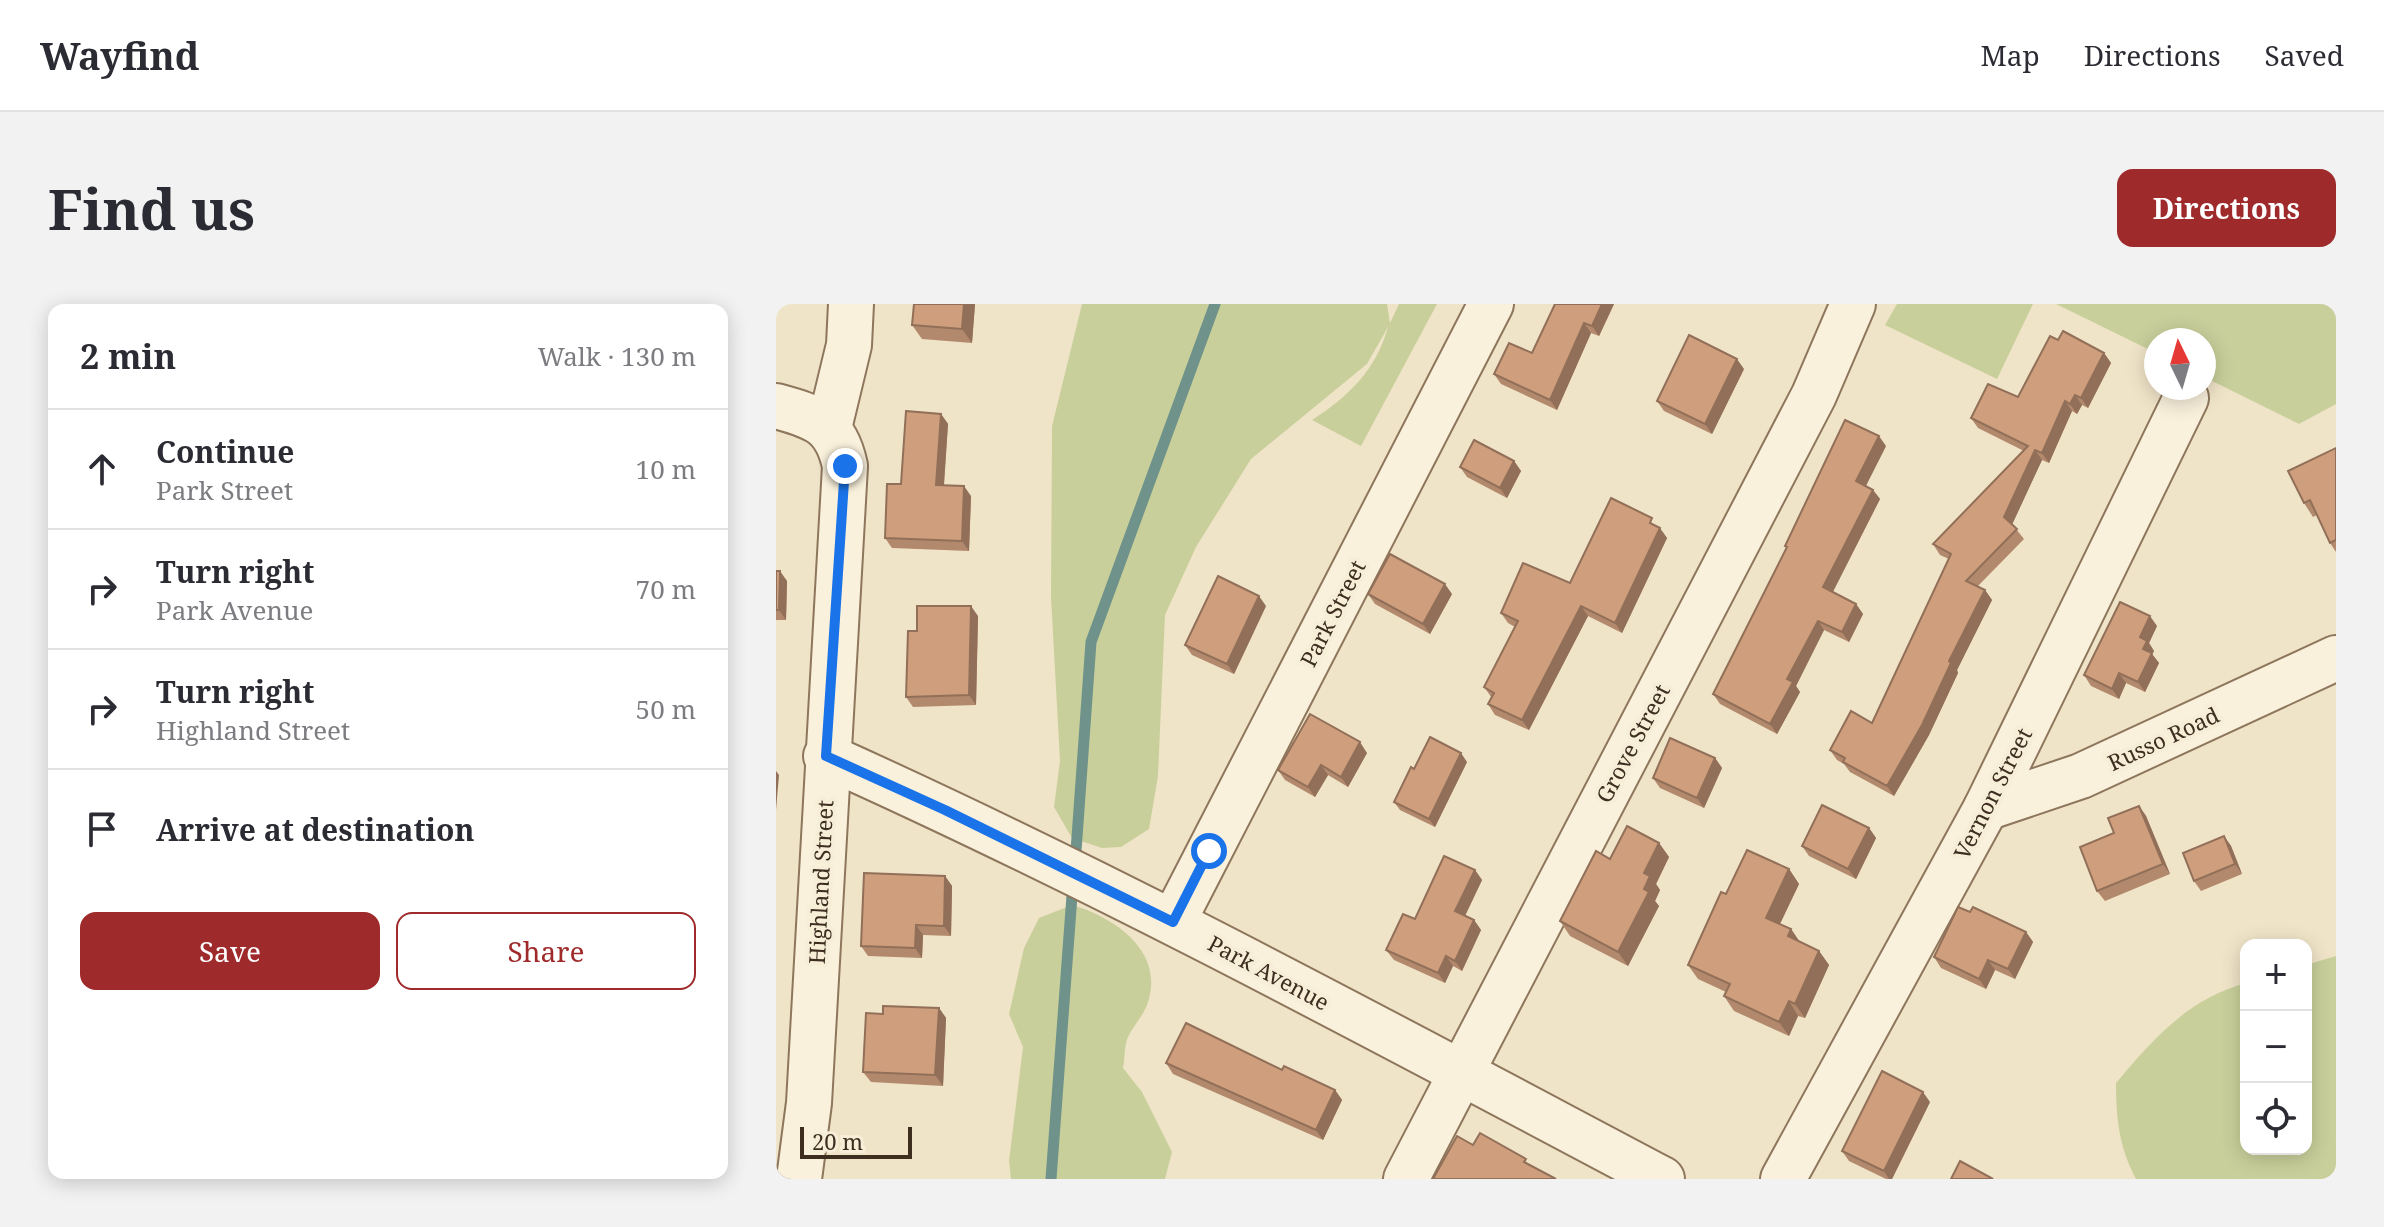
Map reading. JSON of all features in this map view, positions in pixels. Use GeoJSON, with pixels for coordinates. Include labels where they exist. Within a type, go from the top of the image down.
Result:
{"type":"FeatureCollection","features":[{"type":"Feature","properties":{"kind":"street"},"geometry":{"type":"LineString","coordinates":[[776,406],[814,418],[829,428],[849,345],[851,304]]}},
{"type":"Feature","properties":{"kind":"street","name":"Park Street"},"geometry":{"type":"LineString","coordinates":[[1173,922],[1491,304]]}},
{"type":"Feature","properties":{"kind":"street","name":"Grove Street"},"geometry":{"type":"LineString","coordinates":[[1406,1179],[1814,395],[1853,304]]}},
{"type":"Feature","properties":{"kind":"street","name":"Vernon Street"},"geometry":{"type":"LineString","coordinates":[[1783,1179],[1986,808],[2185,400]]}},
{"type":"Feature","properties":{"kind":"street","name":"Highland Street"},"geometry":{"type":"LineString","coordinates":[[799,1179],[809,1103],[826,756],[846,492],[840,443],[829,428]]}},
{"type":"Feature","properties":{"kind":"street","name":"Russo Road"},"geometry":{"type":"LineString","coordinates":[[1986,808],[2081,776],[2336,658]]}},
{"type":"Feature","properties":{"kind":"street","name":"Park Avenue"},"geometry":{"type":"LineString","coordinates":[[826,756],[945,810],[1173,922],[1662,1179]]}},
{"type":"Feature","properties":{"kind":"green space"},"geometry":{"type":"Polygon","coordinates":[[[1082,304],[1387,304],[1390,323],[1399,304],[1437,304],[1361,446],[1312,420],[1359,381],[1376,356],[1388,327],[1367,364],[1251,459],[1196,547],[1165,615],[1158,776],[1149,829],[1121,847],[1102,848],[1072,838],[1054,807],[1060,761],[1051,597],[1052,426],[1082,304]]]}},
{"type":"Feature","properties":{"kind":"green space"},"geometry":{"type":"Polygon","coordinates":[[[1897,304],[2033,304],[1997,379],[1885,325],[1897,304]]]}},
{"type":"Feature","properties":{"kind":"green space"},"geometry":{"type":"Polygon","coordinates":[[[2056,304],[2336,304],[2336,404],[2299,424],[2216,383],[2216,328],[2144,328],[2144,347],[2056,304]]]}},
{"type":"Feature","properties":{"kind":"green space"},"geometry":{"type":"Polygon","coordinates":[[[1072,905],[1121,929],[1134,940],[1150,969],[1151,986],[1147,1005],[1128,1037],[1123,1068],[1142,1092],[1172,1152],[1165,1179],[1011,1179],[1009,1161],[1023,1047],[1009,1014],[1024,948],[1039,918],[1072,905]]]}},
{"type":"Feature","properties":{"kind":"green space"},"geometry":{"type":"Polygon","coordinates":[[[2336,956],[2336,1179],[2136,1179],[2120,1132],[2116,1083],[2159,1036],[2189,1010],[2240,985],[2240,1155],[2312,1155],[2312,963],[2336,956]]]}},
{"type":"Feature","properties":{"kind":"building"},"geometry":{"type":"Polygon","coordinates":[[[914,304],[964,304],[962,329],[912,325],[914,304]]]}},
{"type":"Feature","properties":{"kind":"building"},"geometry":{"type":"Polygon","coordinates":[[[1555,304],[1602,304],[1592,326],[1584,323],[1550,400],[1494,374],[1509,343],[1532,353],[1555,304]]]}},
{"type":"Feature","properties":{"kind":"building"},"geometry":{"type":"Polygon","coordinates":[[[2063,331],[2104,353],[2081,398],[2075,395],[2070,404],[2065,401],[2042,453],[2035,450],[2004,517],[2017,529],[1966,581],[1985,590],[1949,661],[1951,663],[1922,725],[1887,786],[1843,762],[1845,758],[1830,750],[1851,711],[1872,723],[1951,554],[1933,544],[2028,446],[1971,418],[1988,384],[2018,397],[2050,336],[2058,340],[2063,331]]]}},
{"type":"Feature","properties":{"kind":"building"},"geometry":{"type":"Polygon","coordinates":[[[1689,335],[1737,359],[1705,424],[1657,401],[1689,335]]]}},
{"type":"Feature","properties":{"kind":"building"},"geometry":{"type":"Polygon","coordinates":[[[906,411],[941,414],[936,485],[964,486],[962,541],[885,538],[887,484],[901,484],[906,411]]]}},
{"type":"Feature","properties":{"kind":"building"},"geometry":{"type":"Polygon","coordinates":[[[1845,420],[1879,436],[1856,481],[1873,490],[1823,587],[1856,604],[1842,632],[1818,621],[1787,679],[1793,682],[1770,724],[1713,694],[1787,547],[1845,420]]]}},
{"type":"Feature","properties":{"kind":"building"},"geometry":{"type":"Polygon","coordinates":[[[1474,440],[1514,461],[1500,488],[1460,467],[1474,440]]]}},
{"type":"Feature","properties":{"kind":"building"},"geometry":{"type":"Polygon","coordinates":[[[2336,448],[2336,540],[2330,543],[2310,500],[2304,503],[2288,471],[2336,448]]]}},
{"type":"Feature","properties":{"kind":"building"},"geometry":{"type":"Polygon","coordinates":[[[1611,498],[1652,518],[1650,523],[1660,528],[1615,623],[1581,606],[1522,720],[1488,704],[1494,693],[1484,687],[1518,621],[1501,613],[1523,563],[1570,583],[1611,498]]]}},
{"type":"Feature","properties":{"kind":"building"},"geometry":{"type":"Polygon","coordinates":[[[1390,554],[1445,584],[1423,624],[1368,594],[1390,554]]]}},
{"type":"Feature","properties":{"kind":"building"},"geometry":{"type":"Polygon","coordinates":[[[776,571],[780,571],[779,610],[776,610],[776,571]]]}},
{"type":"Feature","properties":{"kind":"building"},"geometry":{"type":"Polygon","coordinates":[[[1218,576],[1259,596],[1227,664],[1185,645],[1218,576]]]}},
{"type":"Feature","properties":{"kind":"building"},"geometry":{"type":"Polygon","coordinates":[[[2120,602],[2150,616],[2140,637],[2147,641],[2143,649],[2152,653],[2138,682],[2119,673],[2112,689],[2084,675],[2120,602]]]}},
{"type":"Feature","properties":{"kind":"building"},"geometry":{"type":"Polygon","coordinates":[[[917,606],[971,606],[969,695],[906,697],[908,631],[917,631],[917,606]]]}},
{"type":"Feature","properties":{"kind":"building"},"geometry":{"type":"Polygon","coordinates":[[[1310,714],[1360,742],[1341,777],[1321,765],[1308,787],[1278,770],[1310,714]]]}},
{"type":"Feature","properties":{"kind":"building"},"geometry":{"type":"Polygon","coordinates":[[[1430,737],[1461,753],[1429,819],[1394,802],[1430,737]]]}},
{"type":"Feature","properties":{"kind":"building"},"geometry":{"type":"Polygon","coordinates":[[[1670,738],[1715,758],[1697,798],[1653,778],[1670,738]]]}},
{"type":"Feature","properties":{"kind":"building"},"geometry":{"type":"Polygon","coordinates":[[[1822,805],[1869,828],[1848,869],[1802,846],[1822,805]]]}},
{"type":"Feature","properties":{"kind":"building"},"geometry":{"type":"Polygon","coordinates":[[[2139,806],[2163,864],[2097,891],[2080,847],[2114,833],[2108,818],[2139,806]]]}},
{"type":"Feature","properties":{"kind":"building"},"geometry":{"type":"Polygon","coordinates":[[[1627,826],[1659,843],[1644,873],[1650,876],[1644,889],[1649,892],[1618,952],[1560,921],[1596,851],[1610,859],[1627,826]]]}},
{"type":"Feature","properties":{"kind":"building"},"geometry":{"type":"Polygon","coordinates":[[[2224,836],[2235,864],[2194,881],[2183,853],[2224,836]]]}},
{"type":"Feature","properties":{"kind":"building"},"geometry":{"type":"Polygon","coordinates":[[[1747,850],[1789,869],[1766,918],[1791,929],[1788,936],[1819,951],[1795,1004],[1789,1001],[1779,1022],[1724,996],[1730,984],[1688,965],[1721,892],[1726,894],[1747,850]]]}},
{"type":"Feature","properties":{"kind":"building"},"geometry":{"type":"Polygon","coordinates":[[[1444,856],[1475,870],[1455,911],[1474,920],[1455,961],[1446,956],[1438,973],[1386,950],[1403,914],[1415,919],[1444,856]]]}},
{"type":"Feature","properties":{"kind":"building"},"geometry":{"type":"Polygon","coordinates":[[[864,873],[945,876],[944,926],[916,925],[915,948],[861,946],[864,873]]]}},
{"type":"Feature","properties":{"kind":"building"},"geometry":{"type":"Polygon","coordinates":[[[1958,907],[1970,912],[1973,907],[2026,932],[2008,969],[1988,960],[1979,979],[1934,957],[1958,907]]]}},
{"type":"Feature","properties":{"kind":"building"},"geometry":{"type":"Polygon","coordinates":[[[883,1006],[939,1008],[935,1075],[863,1072],[866,1013],[883,1014],[883,1006]]]}},
{"type":"Feature","properties":{"kind":"building"},"geometry":{"type":"Polygon","coordinates":[[[1186,1023],[1282,1070],[1284,1066],[1335,1090],[1316,1130],[1166,1063],[1186,1023]]]}},
{"type":"Feature","properties":{"kind":"building"},"geometry":{"type":"Polygon","coordinates":[[[1882,1071],[1923,1092],[1884,1171],[1842,1151],[1882,1071]]]}},
{"type":"Feature","properties":{"kind":"building"},"geometry":{"type":"Polygon","coordinates":[[[1480,1133],[1556,1179],[1433,1179],[1457,1136],[1473,1145],[1480,1133]]]}},
{"type":"Feature","properties":{"kind":"building"},"geometry":{"type":"Polygon","coordinates":[[[1960,1161],[1993,1179],[1951,1179],[1960,1161]]]}},
{"type":"Feature","properties":{"kind":"waterway"},"geometry":{"type":"LineString","coordinates":[[1075,865],[1091,642],[1215,304]]}},
{"type":"Feature","properties":{"kind":"waterway"},"geometry":{"type":"LineString","coordinates":[[1051,1179],[1073,882]]}},
{"type":"Feature","properties":{"kind":"route"},"geometry":{"type":"LineString","coordinates":[[845,466],[846,492],[826,756],[945,810],[1173,922],[1209,851]]}}]}
